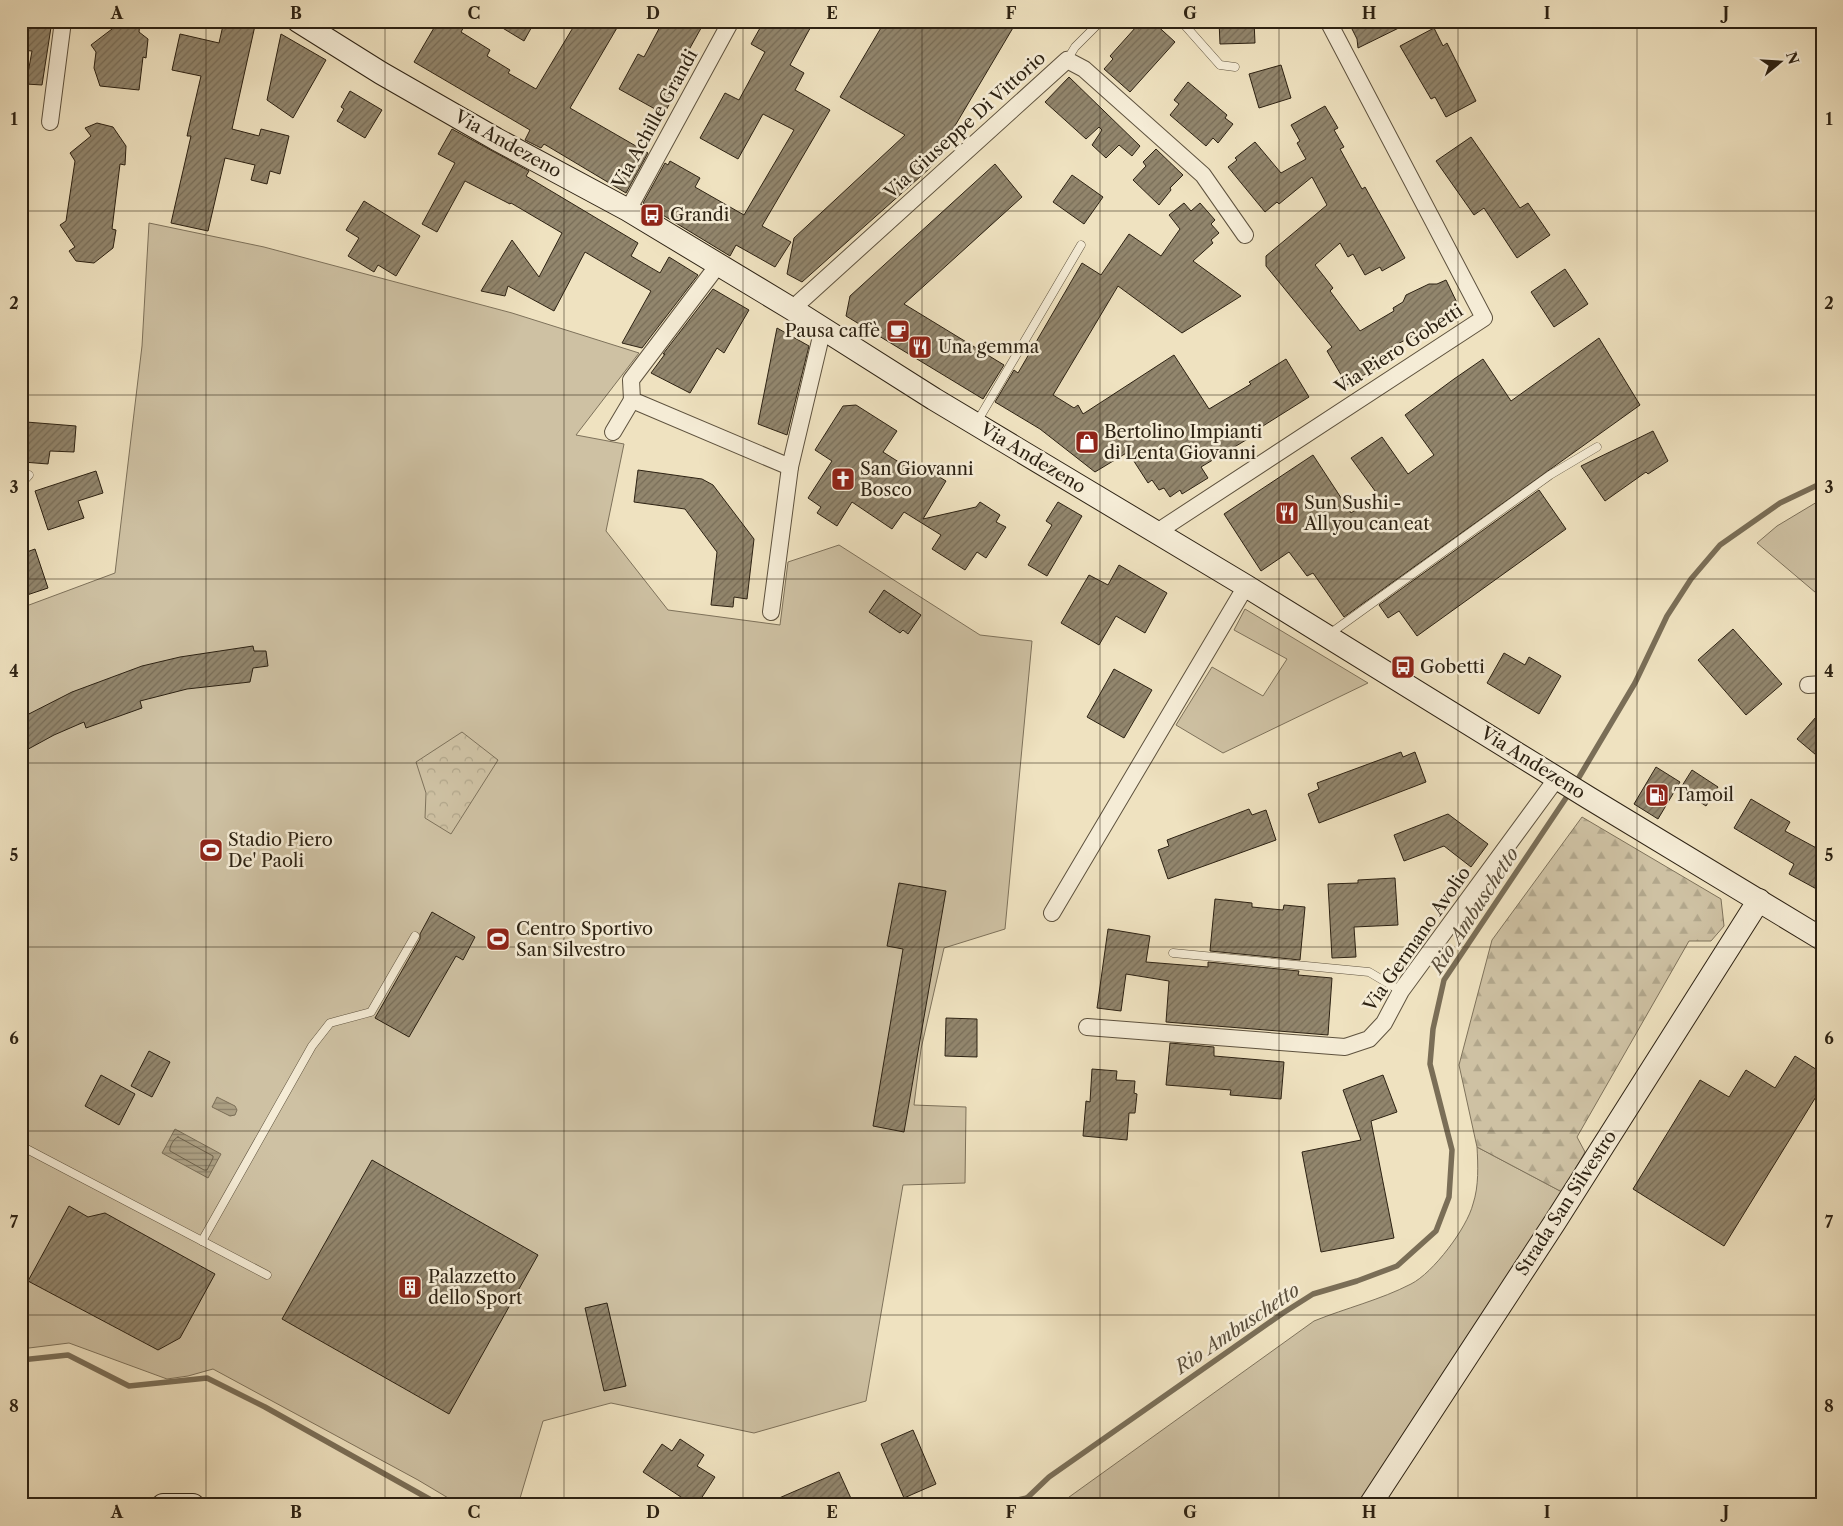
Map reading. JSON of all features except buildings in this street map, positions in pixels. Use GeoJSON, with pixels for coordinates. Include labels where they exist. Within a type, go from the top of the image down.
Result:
{"type":"FeatureCollection","features":[{"type":"Feature","properties":{"kind":"main road","name":"Via Andezeno"},"geometry":{"type":"LineString","coordinates":[[298,21],[382,73],[496,139],[628,210],[823,328],[976,424],[1246,586],[1589,798],[1818,935]]}},
{"type":"Feature","properties":{"kind":"main road","name":"Strada San Silvestro"},"geometry":{"type":"LineString","coordinates":[[1370,1505],[1555,1222],[1759,900]]}},
{"type":"Feature","properties":{"kind":"main road"},"geometry":{"type":"LineString","coordinates":[[163,1505],[193,1505]]}},
{"type":"Feature","properties":{"kind":"street"},"geometry":{"type":"LineString","coordinates":[[50,122],[63,21]]}},
{"type":"Feature","properties":{"kind":"street","name":"Via Achille Grandi"},"geometry":{"type":"LineString","coordinates":[[628,210],[732,21]]}},
{"type":"Feature","properties":{"kind":"street","name":"Via Piero Gobetti"},"geometry":{"type":"LineString","coordinates":[[1157,532],[1484,318],[1328,21]]}},
{"type":"Feature","properties":{"kind":"street","name":"Via Giuseppe Di Vittorio"},"geometry":{"type":"LineString","coordinates":[[792,309],[1067,60],[1084,69],[1203,176],[1245,235]]}},
{"type":"Feature","properties":{"kind":"street"},"geometry":{"type":"LineString","coordinates":[[613,432],[632,400],[631,380],[718,265]]}},
{"type":"Feature","properties":{"kind":"street"},"geometry":{"type":"LineString","coordinates":[[771,612],[790,467],[823,328]]}},
{"type":"Feature","properties":{"kind":"street"},"geometry":{"type":"LineString","coordinates":[[632,400],[790,467]]}},
{"type":"Feature","properties":{"kind":"street"},"geometry":{"type":"LineString","coordinates":[[1052,913],[1246,586]]}},
{"type":"Feature","properties":{"kind":"street","name":"Via Germano Avolio"},"geometry":{"type":"LineString","coordinates":[[1087,1027],[1344,1047],[1369,1038],[1384,1023],[1400,991],[1557,778]]}},
{"type":"Feature","properties":{"kind":"lane"},"geometry":{"type":"LineString","coordinates":[[1067,60],[1075,47],[1101,21]]}},
{"type":"Feature","properties":{"kind":"lane"},"geometry":{"type":"LineString","coordinates":[[1181,21],[1220,65],[1235,67]]}},
{"type":"Feature","properties":{"kind":"lane"},"geometry":{"type":"LineString","coordinates":[[976,424],[1081,245]]}},
{"type":"Feature","properties":{"kind":"lane"},"geometry":{"type":"LineString","coordinates":[[1326,636],[1550,475],[1597,447]]}},
{"type":"Feature","properties":{"kind":"lane"},"geometry":{"type":"LineString","coordinates":[[21,484],[29,475]]}},
{"type":"Feature","properties":{"kind":"lane"},"geometry":{"type":"LineString","coordinates":[[202,1241],[312,1046],[330,1024],[371,1012],[415,936]]}},
{"type":"Feature","properties":{"kind":"lane"},"geometry":{"type":"LineString","coordinates":[[1173,953],[1369,972],[1400,991]]}},
{"type":"Feature","properties":{"kind":"lane"},"geometry":{"type":"LineString","coordinates":[[21,1146],[267,1275]]}},
{"type":"Feature","properties":{"kind":"green space","name":"Centro Sportivo San Silvestro"},"geometry":{"type":"Polygon","coordinates":[[[149,223],[264,247],[512,313],[639,353],[576,435],[624,444],[606,531],[668,610],[780,625],[788,562],[839,545],[980,635],[1032,641],[1005,929],[944,948],[921,1049],[914,1105],[966,1107],[965,1183],[903,1185],[866,1401],[754,1433],[611,1403],[543,1421],[518,1505],[460,1505],[418,1480],[213,1369],[188,1376],[167,1379],[69,1343],[21,1349],[21,608],[115,573],[142,346],[149,223]]]}},
{"type":"Feature","properties":{"kind":"green space"},"geometry":{"type":"Polygon","coordinates":[[[1822,499],[1822,598],[1757,543],[1777,526],[1822,499]]]}},
{"type":"Feature","properties":{"kind":"green space"},"geometry":{"type":"Polygon","coordinates":[[[1245,609],[1368,683],[1223,753],[1176,725],[1212,667],[1263,696],[1287,659],[1234,630],[1245,609]]]}},
{"type":"Feature","properties":{"kind":"green space"},"geometry":{"type":"Polygon","coordinates":[[[462,732],[498,760],[451,834],[425,818],[426,793],[416,762],[462,732]]]}},
{"type":"Feature","properties":{"kind":"green space"},"geometry":{"type":"Polygon","coordinates":[[[1582,817],[1721,899],[1724,926],[1711,941],[1689,941],[1577,1137],[1585,1152],[1562,1192],[1477,1147],[1459,1065],[1492,940],[1582,817]]]}},
{"type":"Feature","properties":{"kind":"green space"},"geometry":{"type":"Polygon","coordinates":[[[1477,1147],[1562,1192],[1359,1505],[1058,1505],[1314,1321],[1387,1295],[1420,1278],[1448,1249],[1470,1214],[1477,1183],[1477,1147]]]}},
{"type":"Feature","properties":{"kind":"water"},"geometry":{"type":"Polygon","coordinates":[[[217,1097],[235,1106],[237,1110],[235,1115],[230,1116],[212,1107],[217,1097]]]}},
{"type":"Feature","properties":{"kind":"water"},"geometry":{"type":"Polygon","coordinates":[[[175,1129],[221,1154],[208,1178],[162,1153],[175,1129]]]}},
{"type":"Feature","properties":{"kind":"waterway","name":"Rio Ambuschetto"},"geometry":{"type":"LineString","coordinates":[[1575,784],[1635,683],[1667,616],[1691,579],[1720,545],[1780,503],[1822,483]]}},
{"type":"Feature","properties":{"kind":"waterway","name":"Rio Ambuschetto"},"geometry":{"type":"LineString","coordinates":[[1024,1505],[1027,1498],[1049,1477],[1283,1313],[1313,1294],[1357,1281],[1397,1266],[1436,1231],[1449,1197],[1452,1150],[1430,1064],[1433,1029],[1444,980],[1570,792]]}},
{"type":"Feature","properties":{"kind":"waterway"},"geometry":{"type":"LineString","coordinates":[[21,1360],[68,1355],[129,1386],[207,1378],[265,1407],[440,1505]]}},
{"type":"Feature","properties":{"kind":"waterway"},"geometry":{"type":"LineString","coordinates":[[1013,1501],[1027,1498]]}},
{"type":"Feature","properties":{"kind":"place","name":"Grandi"},"geometry":{"type":"Point","coordinates":[652,215]}},
{"type":"Feature","properties":{"kind":"place","name":"Pausa caffè"},"geometry":{"type":"Point","coordinates":[898,331]}},
{"type":"Feature","properties":{"kind":"place","name":"Una gemma"},"geometry":{"type":"Point","coordinates":[920,347]}},
{"type":"Feature","properties":{"kind":"place","name":"Bertolino Impianti di Lenta Giovanni"},"geometry":{"type":"Point","coordinates":[1087,442]}},
{"type":"Feature","properties":{"kind":"place","name":"San Giovanni Bosco"},"geometry":{"type":"Point","coordinates":[843,479]}},
{"type":"Feature","properties":{"kind":"place","name":"Sun Sushi - All you can eat"},"geometry":{"type":"Point","coordinates":[1287,513]}},
{"type":"Feature","properties":{"kind":"place","name":"Gobetti"},"geometry":{"type":"Point","coordinates":[1403,667]}},
{"type":"Feature","properties":{"kind":"place","name":"Tamoil"},"geometry":{"type":"Point","coordinates":[1657,795]}},
{"type":"Feature","properties":{"kind":"place","name":"Stadio Piero De' Paoli"},"geometry":{"type":"Point","coordinates":[211,850]}},
{"type":"Feature","properties":{"kind":"place","name":"Centro Sportivo San Silvestro"},"geometry":{"type":"Point","coordinates":[498,939]}},
{"type":"Feature","properties":{"kind":"place","name":"Palazzetto dello Sport"},"geometry":{"type":"Point","coordinates":[410,1287]}}]}
